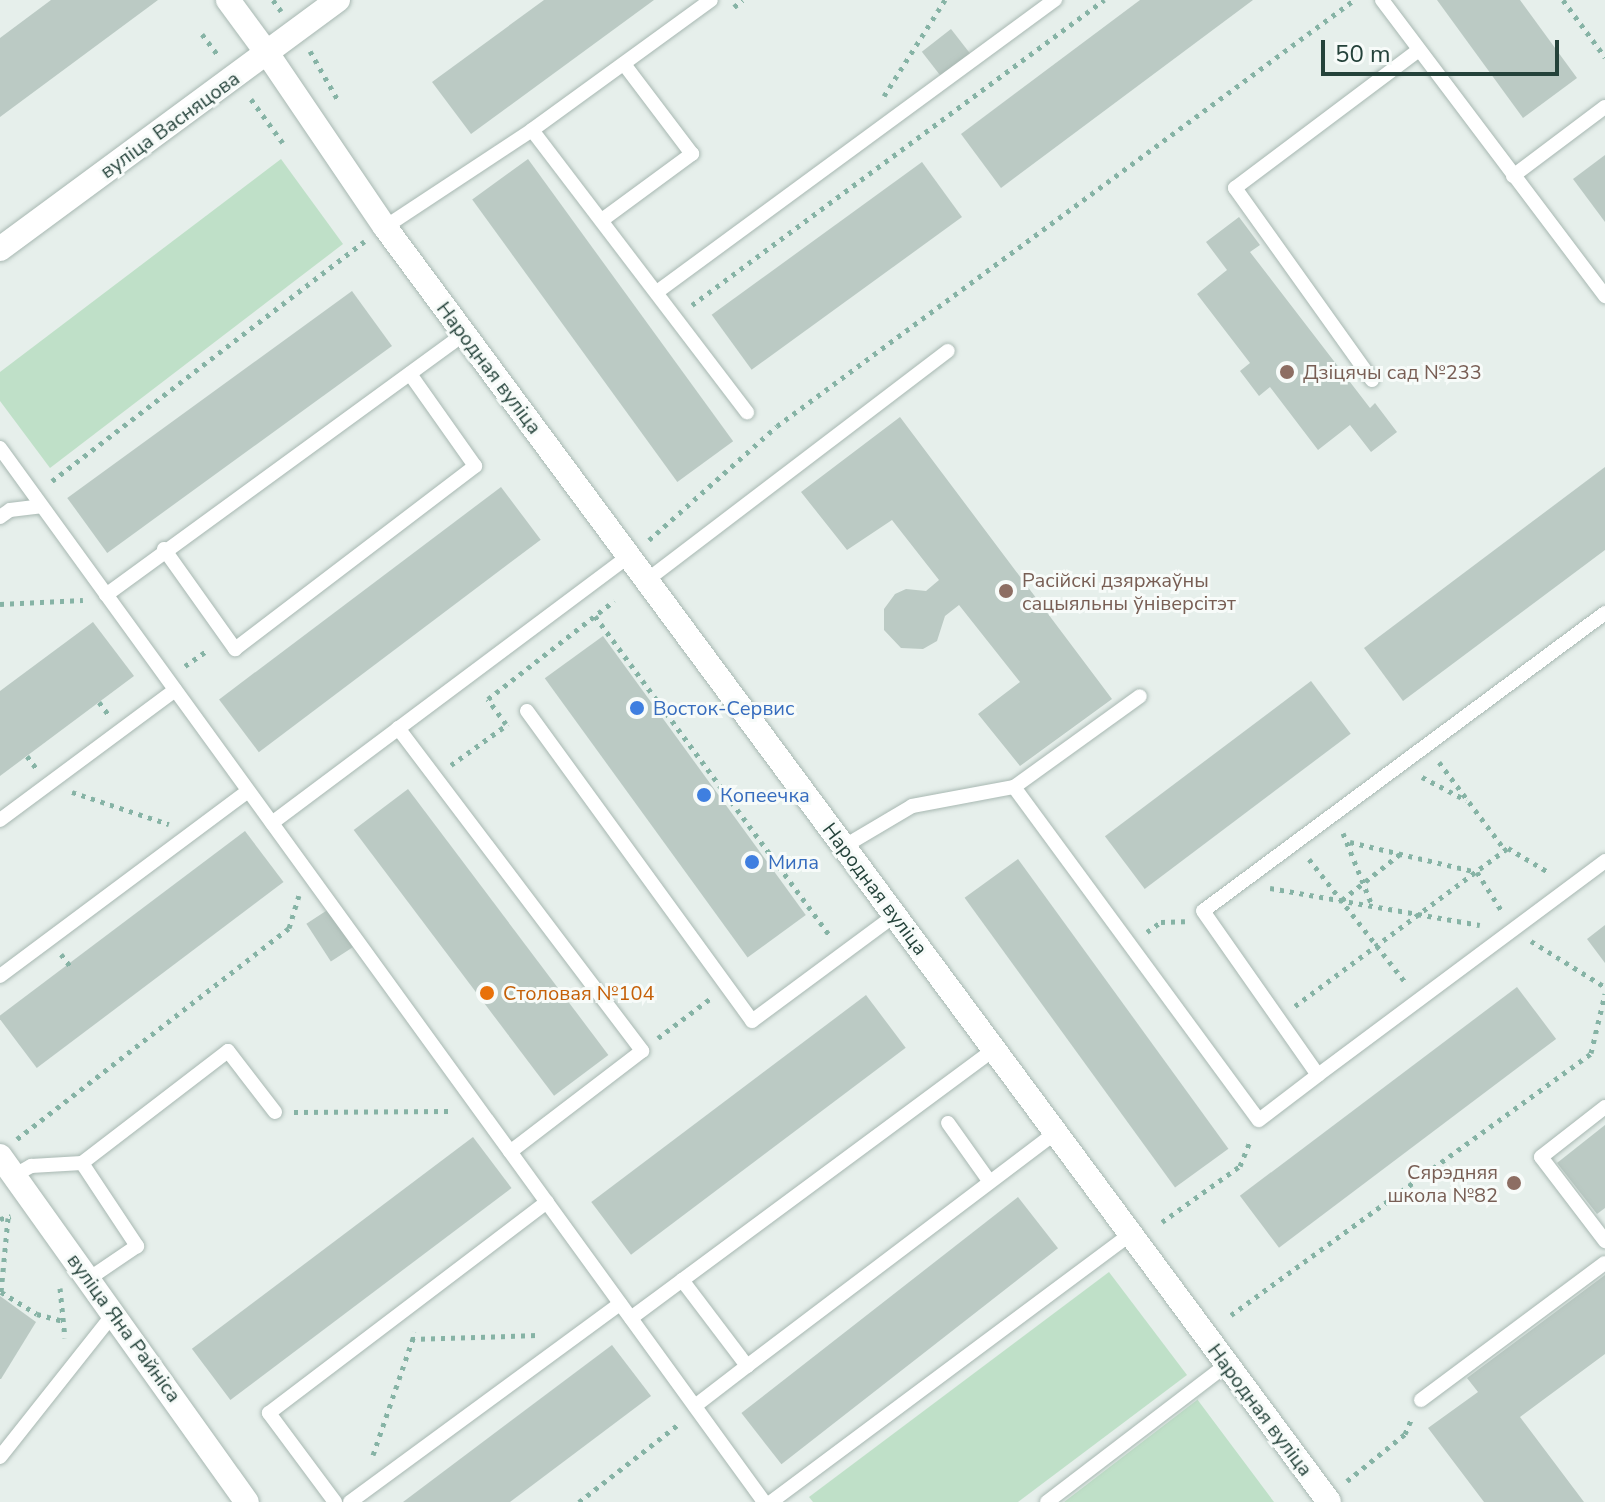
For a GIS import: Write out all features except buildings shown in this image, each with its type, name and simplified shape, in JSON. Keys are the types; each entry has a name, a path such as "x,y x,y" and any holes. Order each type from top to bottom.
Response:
{"street":[{"name":"Народная вуліца","path":"228,0 385,227 1329,1502"},
{"name":"вуліца Васняцова","path":"0,249 338,0"},
{"name":"вуліца Яна Райніса","path":"7,1159 247,1502"}],"lane":[{"path":"385,227 532,130 711,0"},
{"path":"657,292 1055,0"},
{"path":"1382,0 1605,296"},
{"path":"1372,380 1235,188 1419,50"},
{"path":"602,220 692,154 624,64"},
{"path":"1513,176 1605,107"},
{"path":"532,130 747,412"},
{"path":"106,595 164,549 464,334"},
{"path":"647,580 948,351"},
{"path":"164,549 235,649 475,466 410,374"},
{"path":"0,448 764,1502"},
{"path":"0,517 38,500"},
{"path":"272,823 629,556"},
{"path":"1318,1075 1203,911 1605,613"},
{"path":"0,820 175,690"},
{"path":"843,847 912,806 1014,787 1140,696"},
{"path":"527,711 752,1021 895,915"},
{"path":"398,728 642,1051 510,1152"},
{"path":"1014,787 1259,1120 1605,861"},
{"path":"0,976 248,791"},
{"path":"631,1318 994,1049"},
{"path":"7,1159 31,1166 82,1163 228,1051 275,1112"},
{"path":"1605,1107 1541,1157 1605,1241"},
{"path":"948,1123 990,1182"},
{"path":"695,1406 1055,1133"},
{"path":"82,1163 137,1246 90,1278"},
{"path":"335,1502 269,1413 547,1202"},
{"path":"771,1502 1130,1234"},
{"path":"1421,1400 1605,1263"},
{"path":"682,1280 747,1366"},
{"path":"355,1498 620,1304"},
{"path":"0,1457 115,1312"},
{"path":"1047,1502 1226,1365"}],"path":[{"path":"881,100 945,0"},
{"path":"685,310 1104,0"},
{"path":"629,556 777,426 1354,0"},
{"path":"1563,0 1605,57"},
{"path":"38,500 385,227"},
{"path":"0,604 67,603 106,595"},
{"path":"506,725 488,699 614,601"},
{"path":"595,616 842,952"},
{"path":"451,766 527,711"},
{"path":"1426,746 1505,851 1572,887"},
{"path":"1400,765 1469,802"},
{"path":"47,784 193,832"},
{"path":"1331,817 1350,842 1372,906"},
{"path":"1297,842 1420,1000"},
{"path":"1350,842 1477,872 1514,931"},
{"path":"1279,1019 1375,943 1421,915 1505,851"},
{"path":"1341,900 1400,853"},
{"path":"7,1159 289,928 306,870"},
{"path":"1265,887 1514,931 1605,987"},
{"path":"1161,922 1210,921"},
{"path":"642,1051 726,987"},
{"path":"1231,1315 1591,1053 1605,994"},
{"path":"275,1112 481,1111"},
{"path":"1162,1222 1240,1166 1259,1120"},
{"path":"0,1207 18,1228"},
{"path":"8,1218 0,1292 37,1314 64,1321"},
{"path":"59,1281 65,1342"},
{"path":"355,1498 432,1291"},
{"path":"370,1337 412,1339 578,1334"},
{"path":"579,1502 681,1423 695,1406"},
{"path":"1350,1476 1405,1434"}],"green space":[{"path":"281,159 343,244 50,468 0,401 0,372"},
{"path":"1109,1272 1187,1375 1018,1502 813,1502 809,1497"},
{"path":"1197,1400 1274,1502 1064,1502"}],"place":[{"name":"Дзіцячы сад №233","path":"1287,372"},
{"name":"Расійскі дзяржаўны сацыяльны ўніверсітэт","path":"1006,591"},
{"name":"Восток-Сервис","path":"637,708"},
{"name":"Копеечка","path":"704,795"},
{"name":"Мила","path":"752,862"},
{"name":"Столовая №104","path":"487,993"},
{"name":"Сярэдняя школа №82","path":"1514,1183"}]}
